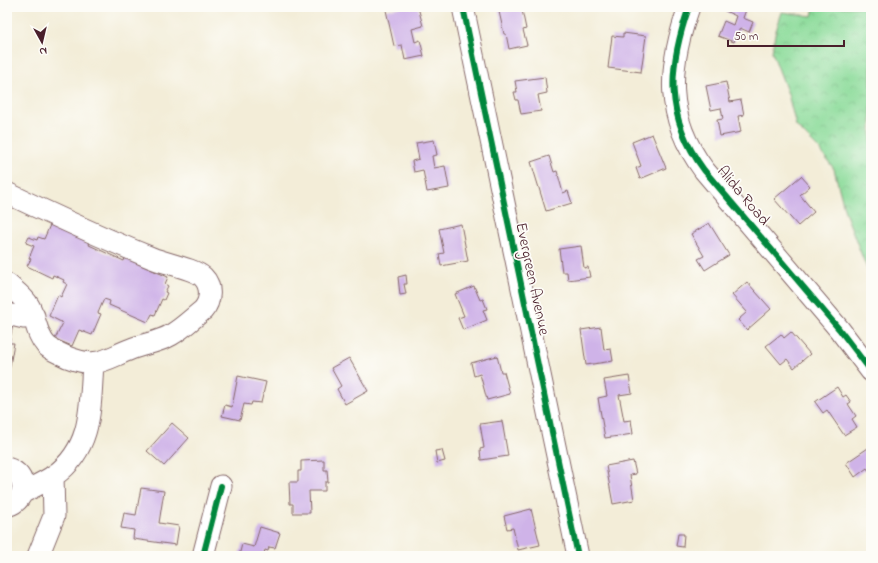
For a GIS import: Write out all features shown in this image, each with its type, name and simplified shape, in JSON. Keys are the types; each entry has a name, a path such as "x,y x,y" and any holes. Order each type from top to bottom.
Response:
{"street":[{"name":"Evergreen Avenue","path":"462,7 578,556"},
{"name":"Alida Road","path":"689,7 677,51 673,81 675,106 681,129 688,146 704,170 839,329 871,371"},
{"path":"7,193 152,258 196,272 207,282 210,295 206,306 178,330 163,339 132,349 106,361 93,363 81,362 50,348 42,339 30,306 7,284"},
{"path":"7,314 24,318 34,316"},
{"path":"11,503 53,476 72,459 84,437 90,414 93,363"},
{"path":"7,468 18,473 22,479 23,486 11,503"},
{"path":"38,556 54,516 53,476"},
{"path":"203,556 221,486"}],"green space":[{"path":"814,7 871,7 871,279 845,212 834,169 820,150 796,126 788,94 772,52 775,34 782,12 812,16"}],"building":[{"path":"401,7 418,7 423,26 412,29 415,42 420,40 424,56 405,60 402,45 394,46 386,10"},
{"path":"498,7 518,7 519,11 522,10 526,29 523,30 527,45 509,49"},
{"path":"724,7 747,7 743,18 753,22 749,32 740,28 734,42 718,36 724,21 733,25 736,16 723,10"},
{"path":"623,33 646,36 641,72 608,68 612,36 623,37"},
{"path":"545,77 547,93 538,95 541,111 521,114 518,100 516,100 514,92 517,92 515,81"},
{"path":"726,82 730,102 741,100 744,115 738,116 741,132 720,136 717,120 723,119 721,108 711,110 706,86"},
{"path":"652,134 666,168 640,179 636,168 641,166 632,142"},
{"path":"434,140 437,155 432,156 434,168 445,166 449,188 427,192 423,170 414,172 412,161 419,159 416,143"},
{"path":"549,156 554,172 557,171 563,193 568,191 572,203 546,211 531,162"},
{"path":"801,176 810,186 800,195 814,212 798,226 774,199"},
{"path":"709,223 729,255 705,270 698,259 704,256 691,234"},
{"path":"461,224 468,261 441,266 439,254 444,253 439,229"},
{"path":"50,225 90,243 89,245 124,261 125,258 168,277 165,284 168,286 165,292 167,293 164,300 162,299 155,315 152,314 148,322 109,305 110,301 104,299 98,313 101,314 92,335 79,330 72,346 55,339 63,323 49,316 58,295 61,297 67,284 63,282 64,280 53,275 52,278 27,266 31,259 29,258 34,246 26,243 29,237 37,240 38,237 44,239"},
{"path":"581,246 584,268 588,267 590,277 568,280 567,272 562,272 559,249"},
{"path":"406,275 407,284 404,284 406,294 400,295 398,277"},
{"path":"747,282 771,309 747,330 738,320 747,312 732,295"},
{"path":"474,286 480,300 483,299 487,309 483,310 487,320 463,330 458,318 464,316 455,294"},
{"path":"7,324 13,325 9,343 14,343 8,377"},
{"path":"601,327 604,350 611,349 613,361 586,365 581,330"},
{"path":"791,332 810,354 794,368 787,359 781,364 766,346 781,334 784,338"},
{"path":"497,356 501,372 504,372 510,394 487,400 480,374 474,376 471,363"},
{"path":"349,358 368,391 345,404 337,389 341,386 331,368"},
{"path":"238,376 266,382 261,403 252,402 251,405 244,404 240,420 222,416 225,405 232,407"},
{"path":"629,376 632,393 619,395 624,421 631,420 633,434 605,438 598,398 607,396 604,380"},
{"path":"837,387 843,397 846,395 851,402 848,404 856,416 852,419 857,427 844,435 827,410 823,413 815,402"},
{"path":"502,421 508,456 481,460 480,449 484,448 480,424"},
{"path":"172,423 189,438 164,466 147,451"},
{"path":"871,446 871,474 867,468 855,477 846,463"},
{"path":"442,450 445,461 437,463 435,451"},
{"path":"324,460 324,470 327,470 328,482 325,482 325,491 309,491 310,513 293,513 293,504 290,504 289,482 298,482 298,471 301,471 301,461"},
{"path":"633,461 636,474 630,475 634,500 613,504 606,466"},
{"path":"141,488 164,491 159,523 179,526 176,545 133,539 134,530 121,528 124,513 136,515"},
{"path":"531,509 540,545 518,550 513,528 507,529 504,516"},
{"path":"260,527 280,533 275,548 269,547 268,551 265,550 263,556 239,556 242,544 254,547"},
{"path":"678,534 684,534 683,547 676,546"}],"cycle path":[{"path":"463,7 578,556"},
{"path":"689,7 677,50 674,71 674,91 676,111 682,130 691,150 704,170 839,329 871,371"},
{"path":"203,556 221,486"}]}
